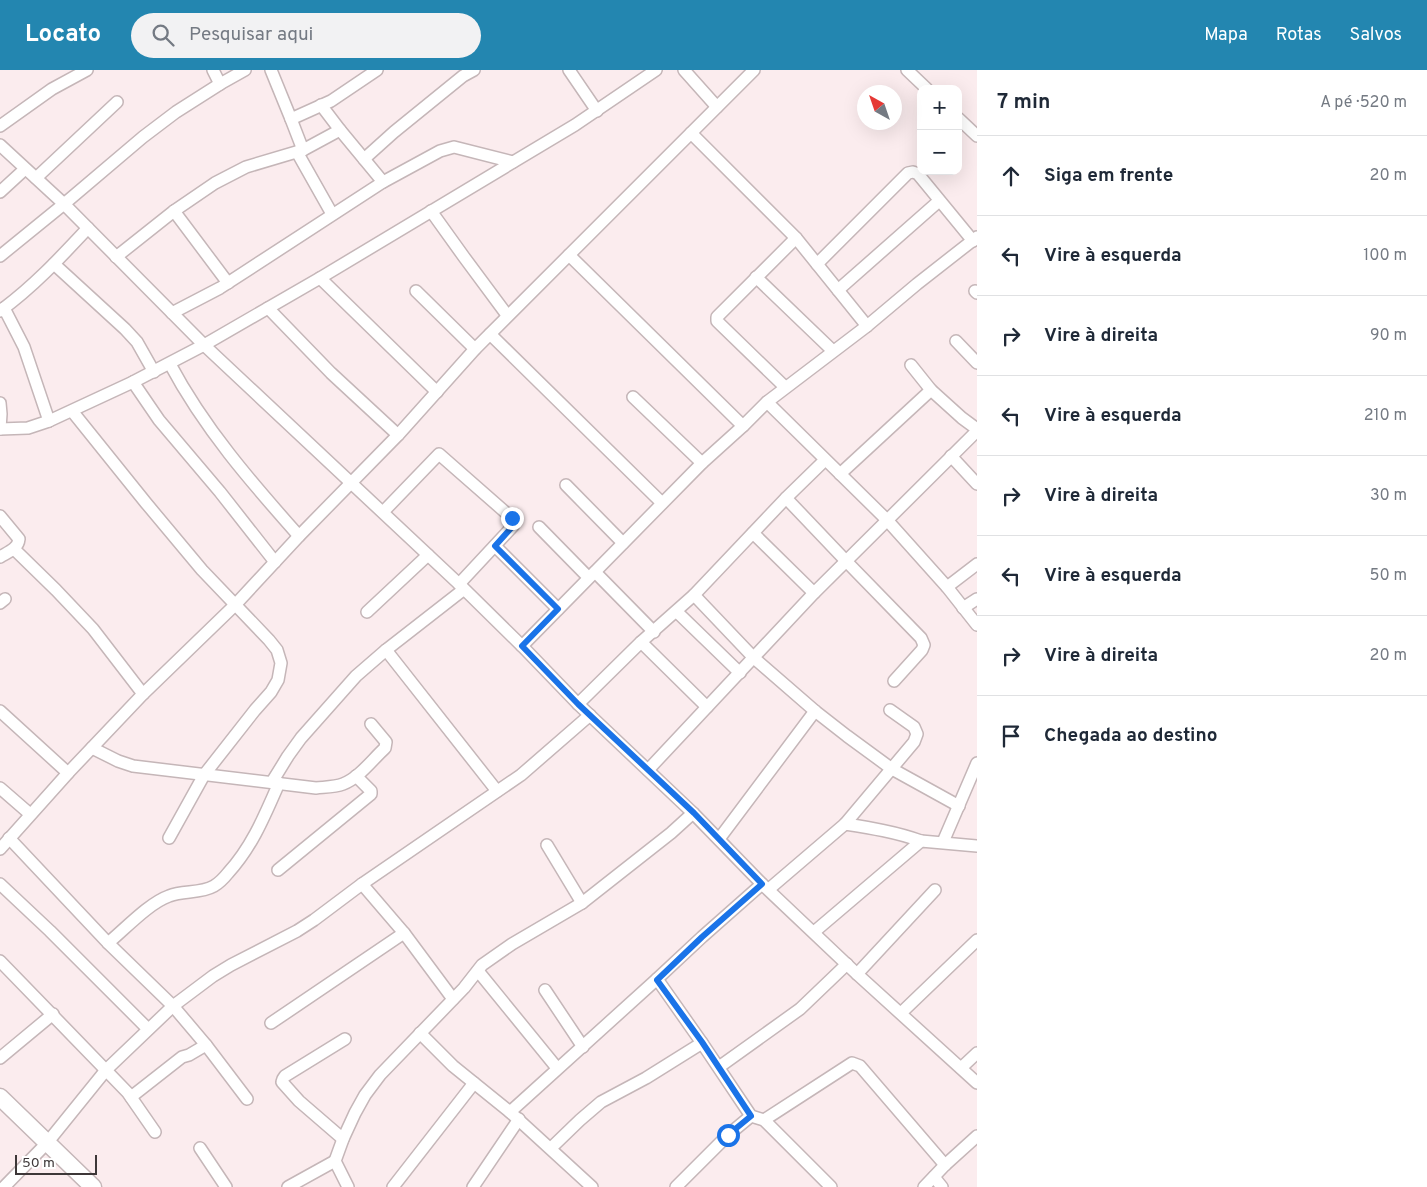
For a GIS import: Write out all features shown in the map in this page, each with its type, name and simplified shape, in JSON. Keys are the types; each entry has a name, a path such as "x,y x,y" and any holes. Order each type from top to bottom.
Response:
{"street":[{"path":"0,126 52,89 87,70"},
{"path":"213,70 220,84"},
{"path":"0,256 143,137 176,112 246,70"},
{"path":"271,70 291,118 300,151 332,214"},
{"path":"291,118 331,101 378,70"},
{"path":"364,158 461,73 474,70"},
{"path":"569,70 598,111"},
{"path":"0,403 0,429 28,428 72,411 170,364 320,278 598,111 656,70"},
{"path":"684,70 717,107"},
{"path":"0,848 143,694 235,605 299,536 352,484 475,349 754,70"},
{"path":"908,70 923,85"},
{"path":"36,178 117,102"},
{"path":"322,105 383,182"},
{"path":"962,122 977,136"},
{"path":"116,256 174,211 215,183 246,167 300,151 340,130"},
{"path":"691,133 796,238 867,326"},
{"path":"0,146 64,204 204,345 428,555 522,646 578,704 694,813 857,974 977,1083"},
{"path":"172,313 228,283 383,182 440,151 454,147 512,162"},
{"path":"0,192 25,169"},
{"path":"522,646 702,463 767,402 867,326 975,239 939,201 918,174 913,172 908,173 817,264"},
{"path":"838,290 939,201"},
{"path":"431,210 508,316"},
{"path":"174,211 228,283"},
{"path":"49,421 24,347 13,324 2,309 21,295 54,264 88,228"},
{"path":"785,388 717,321 717,317 796,238"},
{"path":"569,255 743,426"},
{"path":"54,264 125,329 137,342 154,372"},
{"path":"756,277 833,351"},
{"path":"320,278 437,392"},
{"path":"416,291 475,349"},
{"path":"268,308 331,373 398,435"},
{"path":"490,334 662,503"},
{"path":"956,341 977,362"},
{"path":"170,364 184,390 233,460 299,536"},
{"path":"648,770 814,593 977,430 931,390 911,365"},
{"path":"133,382 159,420 220,492 275,562"},
{"path":"840,474 931,390"},
{"path":"633,398 702,463"},
{"path":"767,402 888,520 947,587 977,625"},
{"path":"72,411 202,570 277,650 281,663 278,680 271,692 204,775 168,838"},
{"path":"108,943 157,902 170,895 199,891 214,886 223,879 248,849 288,756 301,738 356,676 461,587 513,526 514,522 512,518 441,454 438,454 383,512"},
{"path":"951,456 977,484"},
{"path":"578,704 641,642 677,612 825,460"},
{"path":"566,485 623,543"},
{"path":"786,498 921,638 924,645 922,650 894,681"},
{"path":"0,516 19,539 19,544 14,549 0,557"},
{"path":"540,527 654,632"},
{"path":"753,533 814,593"},
{"path":"495,546 558,609"},
{"path":"14,549 88,623 143,694"},
{"path":"366,612 428,555"},
{"path":"947,587 977,564"},
{"path":"694,595 754,658 815,711 869,754 959,806"},
{"path":"963,608 977,599"},
{"path":"677,612 740,673"},
{"path":"641,642 707,707"},
{"path":"386,650 497,791"},
{"path":"473,1187 515,1115 557,1068 583,1047 702,937 845,824 914,742 917,734 914,727 890,710"},
{"path":"0,711 68,773"},
{"path":"719,839 815,711"},
{"path":"4,1187 47,1143 106,1070 173,1006 231,965 298,931 362,884 521,775 590,715"},
{"path":"92,748 133,766 316,788 330,787 344,784 356,776 385,748 386,742 371,724"},
{"path":"943,842 977,763"},
{"path":"278,870 371,794 371,791 356,776"},
{"path":"0,788 30,814"},
{"path":"288,1187 335,1161 342,1139 355,1114 380,1075 464,988 486,961 582,903 694,813"},
{"path":"845,824 898,833 920,841 977,846"},
{"path":"9,838 108,943 173,1006 206,1045 247,1099"},
{"path":"814,932 920,841"},
{"path":"547,845 582,903"},
{"path":"0,884 148,1029"},
{"path":"362,884 404,933 453,999"},
{"path":"857,974 935,890"},
{"path":"271,1023 404,933"},
{"path":"901,1013 977,940"},
{"path":"0,961 131,1097 155,1132"},
{"path":"719,1068 800,1008 847,964"},
{"path":"478,970 557,1068"},
{"path":"657,980 702,1042 751,1116 764,1120 829,1186"},
{"path":"545,990 583,1047"},
{"path":"0,1058 52,1014"},
{"path":"420,1033 445,1059 515,1115 592,1187"},
{"path":"342,1139 299,1101 282,1082 285,1076 345,1039"},
{"path":"551,1148 601,1102 646,1078 702,1042"},
{"path":"131,1097 182,1057 206,1045"},
{"path":"961,1068 977,1053"},
{"path":"764,1120 852,1062 860,1066 945,1164"},
{"path":"393,1187 474,1083"},
{"path":"0,1097 93,1187"},
{"path":"676,1187 728,1135 751,1116"},
{"path":"924,1187 945,1164 977,1136"},
{"path":"200,1148 226,1187"},
{"path":"335,1161 348,1187"},
{"path":"934,1178 942,1187"}],"route":[{"path":"512,518 513,526 495,546 558,609 522,646 578,704 694,813 762,884 657,980 702,1042 751,1116 728,1135"}]}
